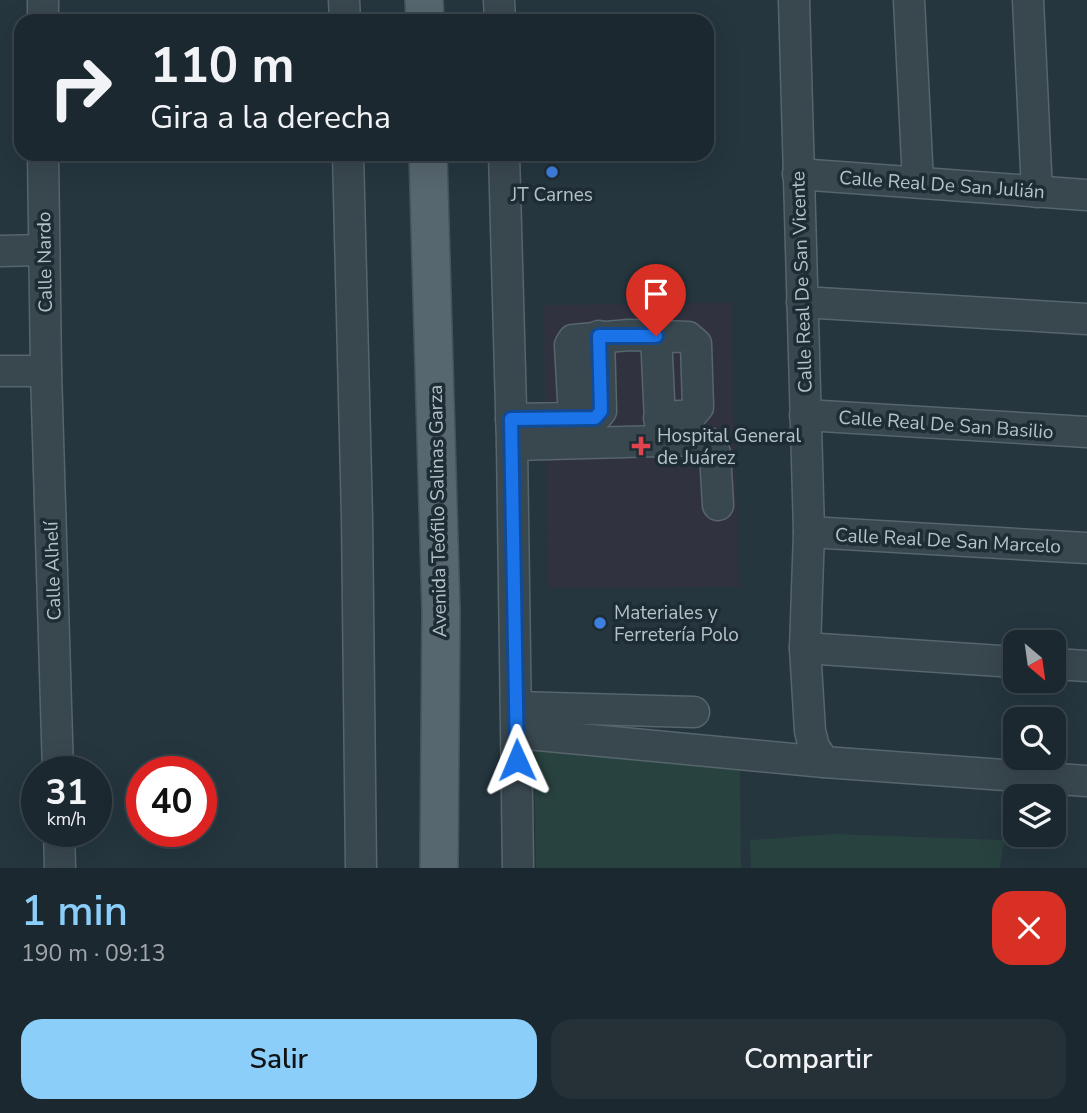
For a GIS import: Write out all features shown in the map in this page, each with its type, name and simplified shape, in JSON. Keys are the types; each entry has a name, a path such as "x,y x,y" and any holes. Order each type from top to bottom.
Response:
{"main road":[{"name":"Avenida Teófilo Salinas Garza","path":"428,161 440,612 439,868"}],"street":[{"name":"Calle Real De San Vicente","path":"794,0 809,532 805,648 810,731 814,747 824,762"},
{"path":"909,0 918,182"},
{"path":"1028,0 1037,192"},
{"name":"Calle Nardo","path":"44,161 46,371"},
{"path":"348,161 357,518 361,868"},
{"path":"504,161 518,868"},
{"name":"Calle Real De San Julián","path":"798,174 1087,195"},
{"path":"0,251 44,250"},
{"path":"802,302 1087,319"},
{"path":"511,432 575,418 570,345 573,340 599,336 688,337 696,344 698,407 691,415 660,430"},
{"path":"656,336 660,430"},
{"path":"0,372 46,371"},
{"name":"Calle Alhelí","path":"46,371 58,756"},
{"name":"Calle Real De San Basilio","path":"805,415 1087,432"},
{"path":"511,432 660,430 709,443 715,453 718,505"},
{"name":"Calle Real De San Marcelo","path":"809,532 1087,548"},
{"path":"805,648 1003,661"},
{"path":"1066,665 1087,666"},
{"path":"516,720 694,712"},
{"path":"516,720 824,762 1087,781"},
{"path":"60,847 61,868"}],"shaded area":[{"name":"Hospital General de Juárez","path":"731,303 739,587 548,588 544,305"}],"green space":[{"path":"534,746 740,766 741,868 536,868"},
{"path":"833,834 1003,840 1003,847 1000,868 751,868 750,840"}],"place":[{"name":"JT Carnes","path":"552,172"},
{"name":"Hospital General de Juárez","path":"641,446"},
{"name":"Materiales y Ferretería Polo","path":"600,623"}],"route":[{"path":"517,760 511,419 595,418 601,411 599,336 656,336"}]}
